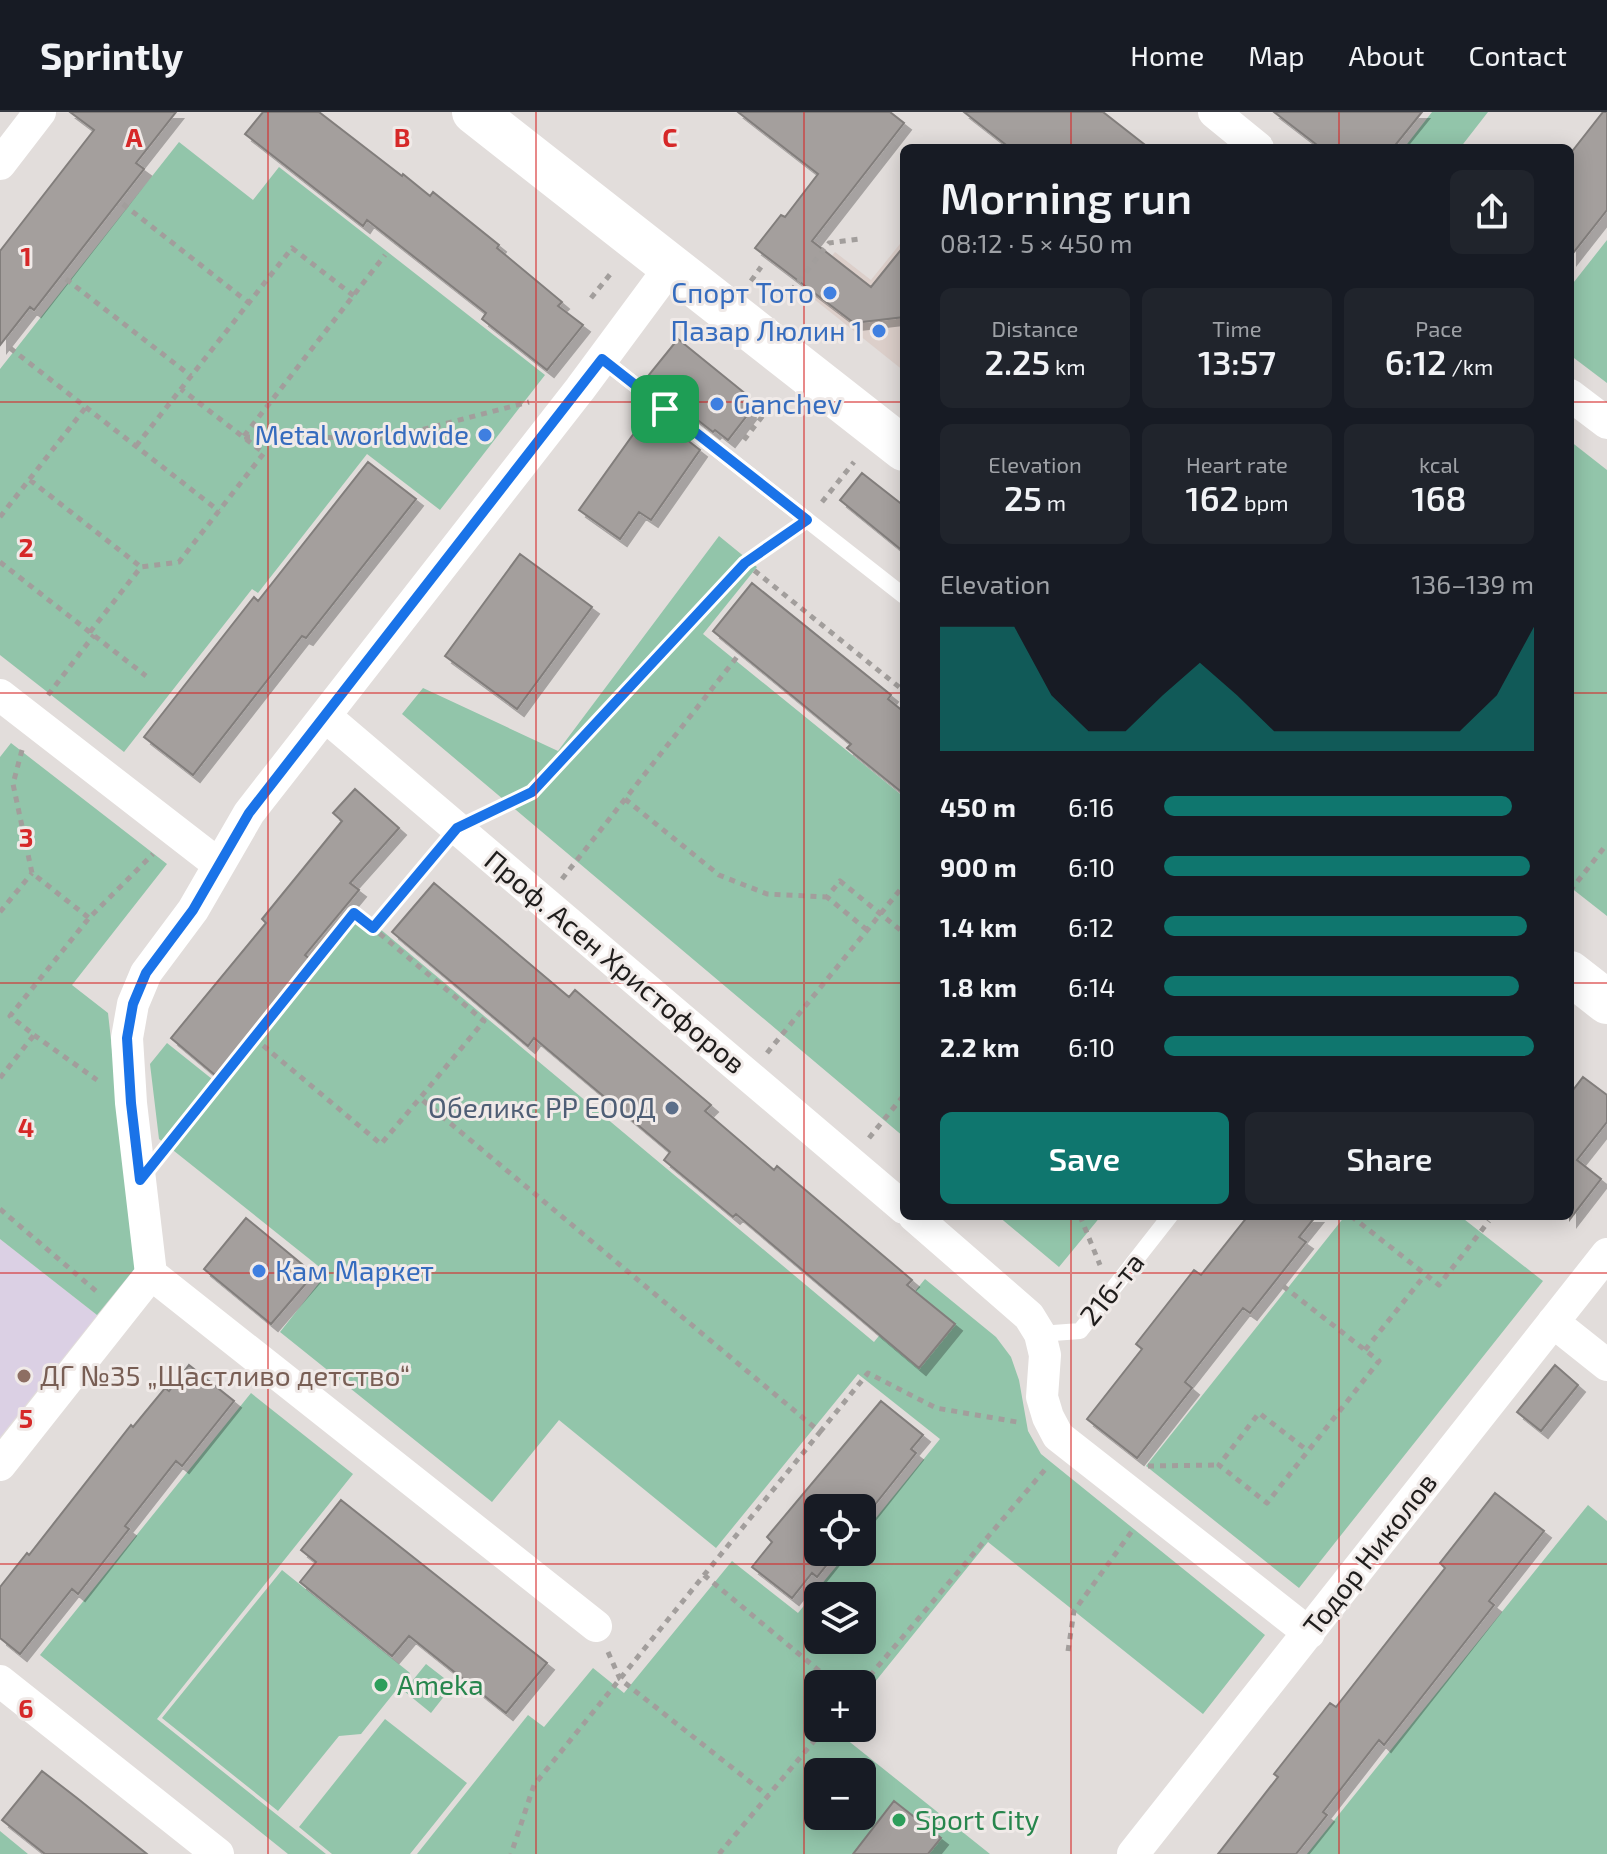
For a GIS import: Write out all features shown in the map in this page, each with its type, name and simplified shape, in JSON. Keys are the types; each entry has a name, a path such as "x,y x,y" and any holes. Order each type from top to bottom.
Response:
{"street":[{"path":"0,164 40,112"},
{"path":"474,112 900,446"},
{"path":"1224,115 1254,144"},
{"path":"0,1465 151,1274 131,1103 127,1038 133,1004 146,973 193,910 249,813 580,389 671,266"},
{"path":"1574,398 1607,423"},
{"path":"0,695 218,864"},
{"name":"Проф. Асен Христофоров","path":"325,716 900,1205"},
{"path":"1574,976 1607,1002"},
{"path":"919,1220 1029,1316 1040,1334 1045,1355 1042,1397 1058,1436 1309,1633"},
{"name":"Тодор Николов","path":"1133,1854 1607,1254"},
{"path":"151,1274 596,1626"},
{"path":"1553,1322 1607,1365"},
{"path":"0,1681 218,1854"}],"lane":[{"path":"602,359 900,593"},
{"name":"216-та","path":"1040,1334 1080,1331 1167,1220"}],"path":[{"path":"123,204 249,303"},
{"path":"791,291 829,243 859,239"},
{"path":"136,446 292,248 354,296"},
{"path":"243,437 385,255"},
{"path":"751,281 761,267"},
{"path":"591,298 612,272"},
{"path":"66,279 191,376"},
{"path":"10,348 219,511"},
{"path":"30,480 141,567 179,562 264,453 181,389"},
{"path":"243,437 390,438 580,389"},
{"path":"729,458 775,400"},
{"path":"0,517 86,407"},
{"path":"373,928 457,828 532,792 745,563 807,520 854,462"},
{"path":"0,562 146,676"},
{"path":"745,563 900,688"},
{"path":"89,918 32,873 13,784 29,718 141,567"},
{"path":"544,902 737,657"},
{"path":"625,799 719,875 767,894 827,897 867,930"},
{"path":"131,1103 10,1016 89,918 176,831"},
{"path":"1574,886 1607,844"},
{"path":"0,912 32,873"},
{"path":"827,897 840,881 900,930"},
{"path":"748,1075 900,890"},
{"path":"140,1180 354,913 484,1021 381,1144 254,1038"},
{"path":"0,1078 34,1035"},
{"path":"420,1098 820,1432"},
{"path":"850,1162 900,1100"},
{"path":"0,1209 122,1312"},
{"path":"1082,1220 1111,1292"},
{"path":"1356,1220 1439,1285 1489,1221"},
{"path":"1365,1350 1425,1275"},
{"path":"875,1670 1044,1469 1084,1458 1219,1465 1267,1503 1379,1361 1283,1286"},
{"path":"511,1854 534,1785 868,1373 936,1408 1012,1422 1048,1417"},
{"path":"1219,1465 1259,1413 1308,1451"},
{"path":"1068,1651 1074,1611 1149,1508"},
{"path":"704,1575 818,1670"},
{"path":"596,1626 620,1679 768,1796"},
{"path":"719,1854 813,1742"}],"shaded area":[{"name":"Пазар Люлин 1","path":"900,244 900,368 804,291 835,252 871,280"},
{"name":"ДГ №35 „Щастливо детство“","path":"0,1239 97,1315 0,1437"}],"green space":[{"path":"1432,112 1488,112 1463,144 1407,144"},
{"path":"179,142 253,200 279,167 545,375 440,510 367,454 258,593 252,589 124,752 0,655 0,369"},
{"path":"1607,240 1607,383 1574,358 1574,282"},
{"path":"1574,444 1607,470 1607,916 1574,890"},
{"path":"719,536 757,567 703,634 900,794 900,1134 402,714 423,688 558,751"},
{"path":"11,743 167,864 72,985 108,1013 136,1267 97,1315 0,1239 0,757"},
{"path":"361,913 874,1342 925,1279 996,1337 1011,1357 1019,1380 1028,1431 1041,1454 1265,1635 1203,1714 988,1542 876,1681 876,1670 804,1670 804,1742 850,1742 870,1758 804,1758 804,1830 876,1830 876,1763 990,1854 417,1854 528,1715 544,1727 593,1668 624,1693 732,1561 798,1613 804,1606 804,1654 876,1654 876,1582 823,1582 837,1566 876,1566 876,1518 940,1439 858,1374 716,1548 559,1420 492,1502 280,1332 327,1273 159,1139 150,1064 167,1043 222,1087"},
{"path":"1003,1220 1098,1220 1059,1267"},
{"path":"1342,1220 1465,1220 1543,1281 1299,1588 1146,1466"},
{"path":"251,1393 353,1474 157,1719 326,1854 288,1854 40,1655"},
{"path":"1588,1505 1607,1521 1607,1854 1307,1854"},
{"path":"282,1570 410,1673 361,1734 339,1736 278,1811 162,1718"},
{"path":"426,1664 453,1685 431,1713 404,1691"},
{"path":"385,1719 467,1783 410,1854 332,1854 299,1827"},
{"path":"0,1831 28,1854 0,1854"}],"building":[{"path":"70,112 176,112 136,163 144,169 34,310 30,307 0,345 0,251 94,130"},
{"path":"263,112 319,112 430,196 433,192 499,245 497,248 562,302 558,306 583,325 547,370 482,319 486,313 367,220 363,226 245,134"},
{"path":"738,112 890,112 904,123 812,241 871,287 900,251 900,317 854,323 755,248 781,215 785,217 818,174"},
{"path":"964,112 1103,112 1144,144 1005,144"},
{"path":"1274,112 1422,112 1396,144 1316,144"},
{"path":"1603,112 1607,112 1607,210 1574,252 1574,149"},
{"path":"678,339 747,395 749,413 728,440 663,393 665,390 648,376"},
{"path":"650,411 700,450 651,520 639,512 620,539 579,510"},
{"path":"368,462 416,499 306,638 302,636 193,775 144,737 254,597 258,601"},
{"path":"862,473 900,503 900,549 840,500"},
{"path":"520,554 592,607 517,709 445,656"},
{"path":"752,583 891,695 888,699 900,709 900,791 847,748 851,744 713,631"},
{"path":"355,789 399,828 350,883 359,890 305,955 311,960 215,1075 171,1038 266,923 262,919 342,821 333,813"},
{"path":"434,883 569,997 575,990 711,1105 705,1111 774,1170 777,1166 912,1280 907,1285 955,1324 919,1368 736,1214 733,1217 664,1160 670,1152 534,1038 528,1046 392,932"},
{"path":"1583,1077 1607,1095 1607,1122 1577,1160 1601,1179 1574,1214 1574,1089"},
{"path":"246,1218 314,1274 271,1324 204,1269"},
{"path":"1245,1220 1313,1220 1299,1237 1306,1242 1250,1313 1243,1308 1185,1382 1192,1388 1137,1458 1087,1419 1142,1349 1136,1344 1194,1270 1201,1275"},
{"path":"189,1365 234,1401 182,1466 176,1461 125,1526 129,1529 78,1594 72,1589 20,1654 0,1638 0,1587 27,1553 29,1555 131,1425 133,1427 165,1388 169,1391"},
{"path":"1555,1365 1578,1385 1541,1431 1517,1412"},
{"path":"881,1401 923,1435 911,1449 916,1453 876,1503 876,1494 804,1494 804,1566 826,1566 817,1577 812,1573 792,1598 752,1567 772,1542 767,1537"},
{"path":"1495,1493 1544,1531 1489,1601 1494,1605 1384,1745 1379,1740 1323,1812 1327,1815 1296,1854 1218,1854 1278,1777 1274,1774 1330,1703 1336,1707 1445,1568 1440,1563"},
{"path":"341,1500 547,1663 506,1713 409,1636 392,1656 300,1582 316,1562 301,1550"},
{"path":"42,1771 147,1854 45,1854 2,1820"},
{"name":"Sport City","path":"894,1801 941,1838 928,1854 853,1854 872,1830 876,1830 876,1824"}],"place":[{"name":"Спорт Тото","path":"830,293"},
{"name":"Пазар Люлин 1","path":"879,331"},
{"name":"Ganchev","path":"717,404"},
{"name":"Metal worldwide","path":"485,435"},
{"name":"Обеликс РР ЕООД","path":"672,1108"},
{"name":"Кам Маркет","path":"259,1271"},
{"name":"ДГ №35 „Щастливо детство“","path":"24,1376"},
{"name":"Ameka","path":"381,1685"},
{"name":"Sport City","path":"899,1820"}],"route":[{"path":"602,359 665,409 807,520 745,563 532,792 457,828 373,928 354,913 140,1180 127,1038 133,1004 146,973 193,910 249,813 602,359"}]}
